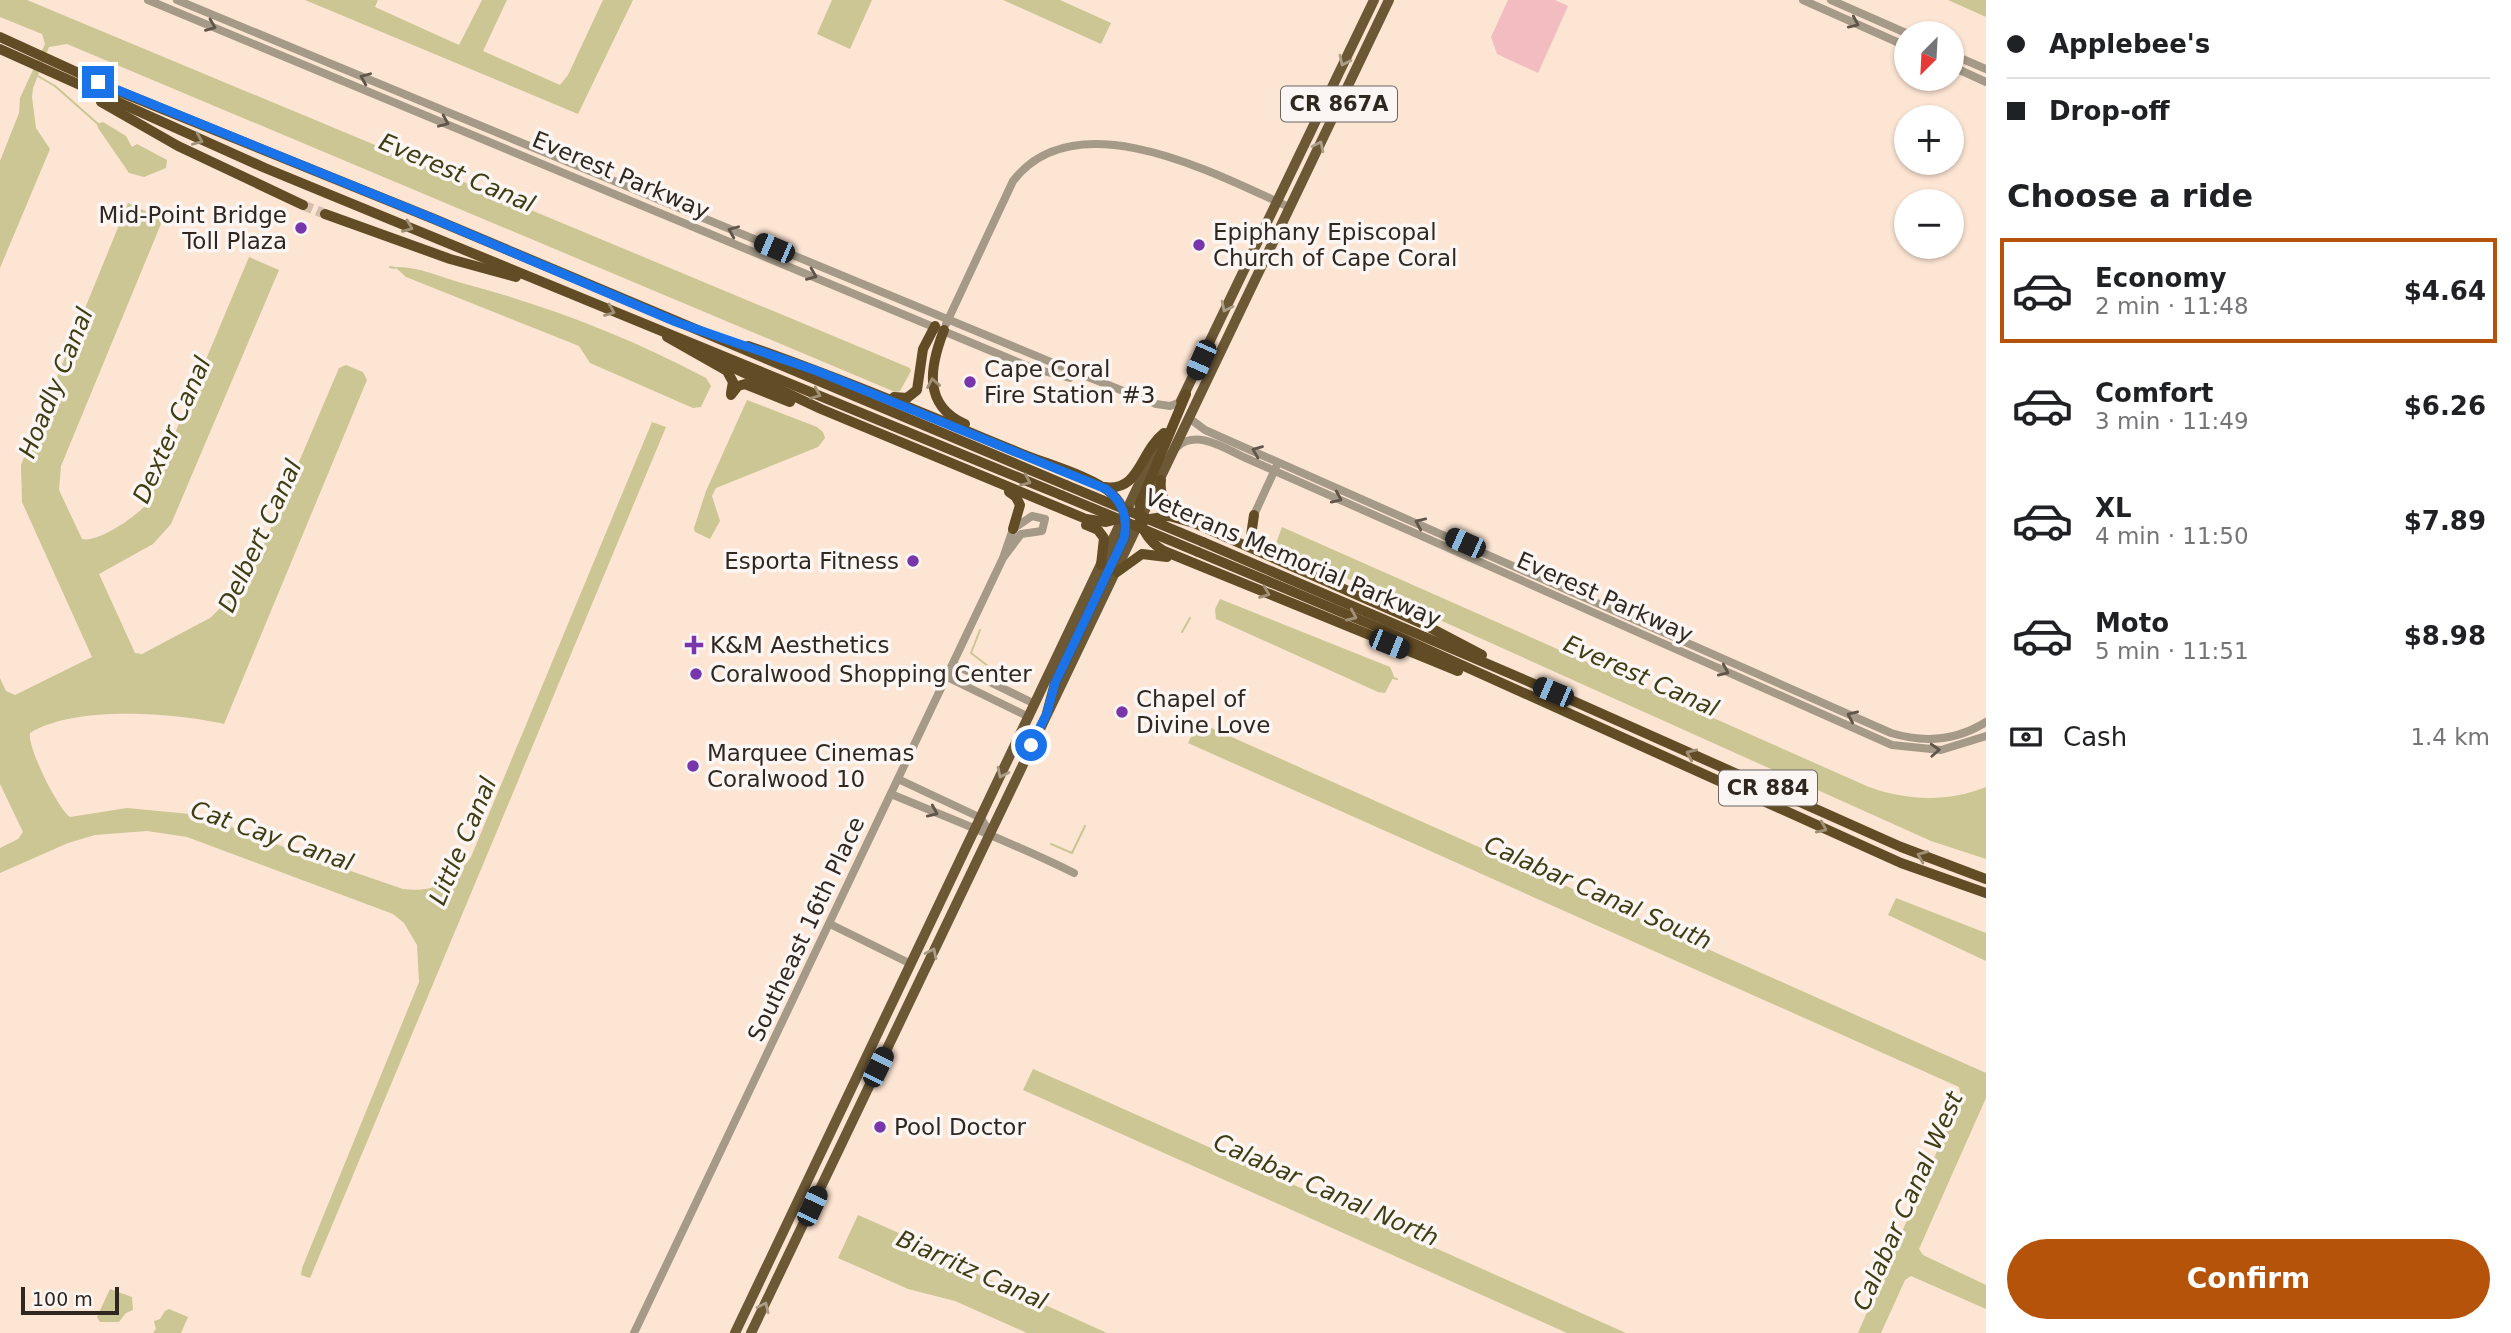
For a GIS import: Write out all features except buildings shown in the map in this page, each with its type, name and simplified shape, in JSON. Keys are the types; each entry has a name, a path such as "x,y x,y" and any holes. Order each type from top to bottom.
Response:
{"highway":[{"name":"Veterans Memorial Parkway","path":"0,37 32,58 208,144 582,299 1064,490"},
{"name":"Veterans Memorial Parkway","path":"0,49 32,58"},
{"name":"Veterans Memorial Parkway","path":"49,66 155,134 303,205"},
{"name":"Veterans Memorial Parkway","path":"49,66 676,322 1064,490 1553,692 1901,847 1986,878"},
{"name":"Veterans Memorial Parkway","path":"325,214 450,259 582,299"},
{"path":"639,322 727,371 733,382 731,395 738,386 745,384 838,422 895,440"},
{"path":"676,322 892,397 912,397 919,386 923,349 942,325"},
{"path":"942,325 930,377 935,396 943,408 960,422 1049,459 1065,472"},
{"path":"667,337 895,440 1098,522 1123,522 1169,516 1194,523"},
{"path":"841,380 1078,477 1115,497 1123,522 1121,544 1055,683 1047,713"},
{"path":"1183,398 1140,519 1147,536 1158,548 1580,720"},
{"path":"1099,486 1116,489 1129,483 1149,446 1164,433"},
{"path":"947,461 970,477 1016,497 1021,511 1013,530"},
{"path":"1059,508 1077,512 1087,504 1090,489 1078,477"},
{"path":"1161,480 1160,493 1169,507 1194,523 1423,624 1553,692"},
{"path":"1024,494 1041,506 1101,532 1105,546 1101,565"},
{"path":"1220,535 1242,532 1254,515"},
{"path":"1254,515 1252,539 1272,557"},
{"path":"1202,567 1175,551 1172,543 1178,531 1184,527 1207,529"},
{"name":"Veterans Memorial Parkway","path":"1201,547 1901,863 1986,893"},
{"path":"1117,572 1135,557 1147,553 1202,567"}],"main road":[{"name":"CR 867A","path":"735,1333 1164,433 1374,0"},
{"name":"CR 867A","path":"751,1333 1389,0"},
{"path":"894,1032 898,1010 912,981 911,964"},
{"path":"836,1155 834,1142 850,1104 854,1083"}],"street":[{"name":"Everest Parkway","path":"148,0 769,258 942,325"},
{"name":"Everest Parkway","path":"177,0 774,248 1032,368 1070,378 1076,371 1156,404 1173,406 1183,398"},
{"path":"1803,0 1894,41"},
{"path":"1831,0 1894,28"},
{"path":"1964,60 1986,69"},
{"path":"1964,72 1986,82"},
{"path":"421,112 425,103"},
{"path":"942,325 1013,181 1036,158 1059,147 1091,145 1160,153 1289,207"},
{"path":"615,193 619,183"},
{"path":"678,219 682,210"},
{"path":"769,258 774,248"},
{"name":"Everest Parkway","path":"1189,418 1205,430 1279,460 1891,733 1920,739 1940,739 1964,733 1986,722"},
{"name":"Everest Parkway","path":"1176,449 1188,440 1200,439 1275,470 1892,745 1941,750 1986,736"},
{"path":"1254,515 1279,460"},
{"name":"Southeast 16th Place","path":"634,1333 1003,558 1018,537 1025,533 1039,533 1046,522 1039,515 1032,516 1013,530"},
{"path":"1003,558 1013,530"},
{"path":"1485,564 1490,554"},
{"path":"953,664 1035,704"},
{"path":"947,677 1029,717"},
{"path":"898,779 981,818 990,833"},
{"path":"891,794 975,830 990,833 1074,873"},
{"path":"830,924 911,964"}],"shaded area":[{"path":"1508,0 1555,0 1568,6 1538,73 1497,54 1491,37"}],"water":[{"path":"0,0 27,0 910,368 911,371 900,391 895,392 67,44 49,47 33,88 36,128 50,149 0,268 0,161 19,113 20,98 45,44 42,34 0,17"},
{"path":"305,0 378,0 375,7 459,45 482,0 507,0 483,51 560,85 568,75 603,0 633,0 578,114"},
{"path":"832,0 872,0 850,49 817,34"},
{"path":"1003,0 1060,0 1111,23 1101,44"},
{"path":"1948,0 1986,0 1986,17"},
{"path":"103,122 126,136 132,147 137,144 167,160 166,168 144,177 129,173 98,128 97,124"},
{"name":"Hoadly Canal","path":"128,203 163,219 61,466 59,490 82,539 105,534 144,507 249,257 279,270 171,524 153,544 99,574 135,653 142,654 210,618 239,590 252,572 339,368 346,365 363,372 367,380 224,724 152,715 98,715 49,724 30,733 33,751 44,777 70,817 127,808 190,814 214,820 310,857 323,857 339,867 403,889 424,889 450,879 471,857 652,422 666,427 310,1278 301,1275 302,1268 419,982 417,945 404,923 393,914 187,837 147,831 95,835 68,843 0,873 0,848 18,839 23,832 0,784 0,678 6,691 15,695 92,657 22,502 21,465"},
{"path":"395,267 429,272 587,323 706,378 711,386 701,407 693,408 590,363 579,346 406,277"},
{"path":"747,400 817,427 825,438 818,447 716,488 712,496 720,521 710,539 695,532 694,528 706,491"},
{"path":"1282,527 1869,787 1898,795 1928,798 1957,795 1986,787 1986,859 1931,841 1275,546"},
{"path":"1220,599 1390,667 1394,676 1385,693 1378,692 1216,619 1215,609"},
{"path":"1198,722 1986,1073 1986,1098 1919,1249 1923,1255 1986,1285 1986,1309 1911,1276 1905,1280 1881,1333 1858,1333 1961,1096 1959,1087 1188,743"},
{"path":"1896,898 1986,933 1986,961 1888,915"},
{"path":"1033,1069 1626,1333 1567,1333 1023,1090"},
{"path":"858,1215 924,1244 942,1258 1107,1333 1027,1333 955,1301 908,1289 838,1258"},
{"path":"110,1289 132,1297 133,1310 126,1313 119,1322 100,1322 97,1317"},
{"path":"169,1309 188,1317 181,1333 153,1333 156,1329 154,1321 160,1319"}],"waterway":[{"path":"36,75 55,86 98,124"},
{"path":"390,267 395,268"},
{"path":"1182,632 1190,618"},
{"path":"980,630 971,653 988,666"},
{"path":"1393,678 1397,679"},
{"path":"1051,844 1072,853 1085,826"}],"tunnel":[{"path":"303,205 325,214"}],"place":[{"name":"Mid-Point Bridge Toll Plaza","path":"301,228"},
{"name":"Epiphany Episcopal Church of Cape Coral","path":"1199,245"},
{"name":"Cape Coral Fire Station #3","path":"970,382"},
{"name":"Esporta Fitness","path":"913,561"},
{"name":"K&M Aesthetics","path":"694,645"},
{"name":"Coralwood Shopping Center","path":"696,674"},
{"name":"Chapel of Divine Love","path":"1122,712"},
{"name":"Marquee Cinemas Coralwood 10","path":"693,766"},
{"name":"Pool Doctor","path":"880,1127"}],"route":[{"path":"98,82 321,172 676,322 817,371 1106,489 1115,497 1126,517 1124,538 1055,683 1047,713 1031,745"}],"water label":[{"name":"Everest Canal","path":"457,173"},
{"name":"Dexter Canal","path":"172,430"},
{"name":"Delbert Canal","path":"260,536"},
{"name":"Everest Canal","path":"1641,676"},
{"name":"Cat Cay Canal","path":"272,836"},
{"name":"Little Canal","path":"463,841"},
{"name":"Calabar Canal South","path":"1598,893"},
{"name":"Calabar Canal North","path":"1326,1190"},
{"name":"Calabar Canal West","path":"1908,1201"},
{"name":"Biarritz Canal","path":"972,1270"}]}
